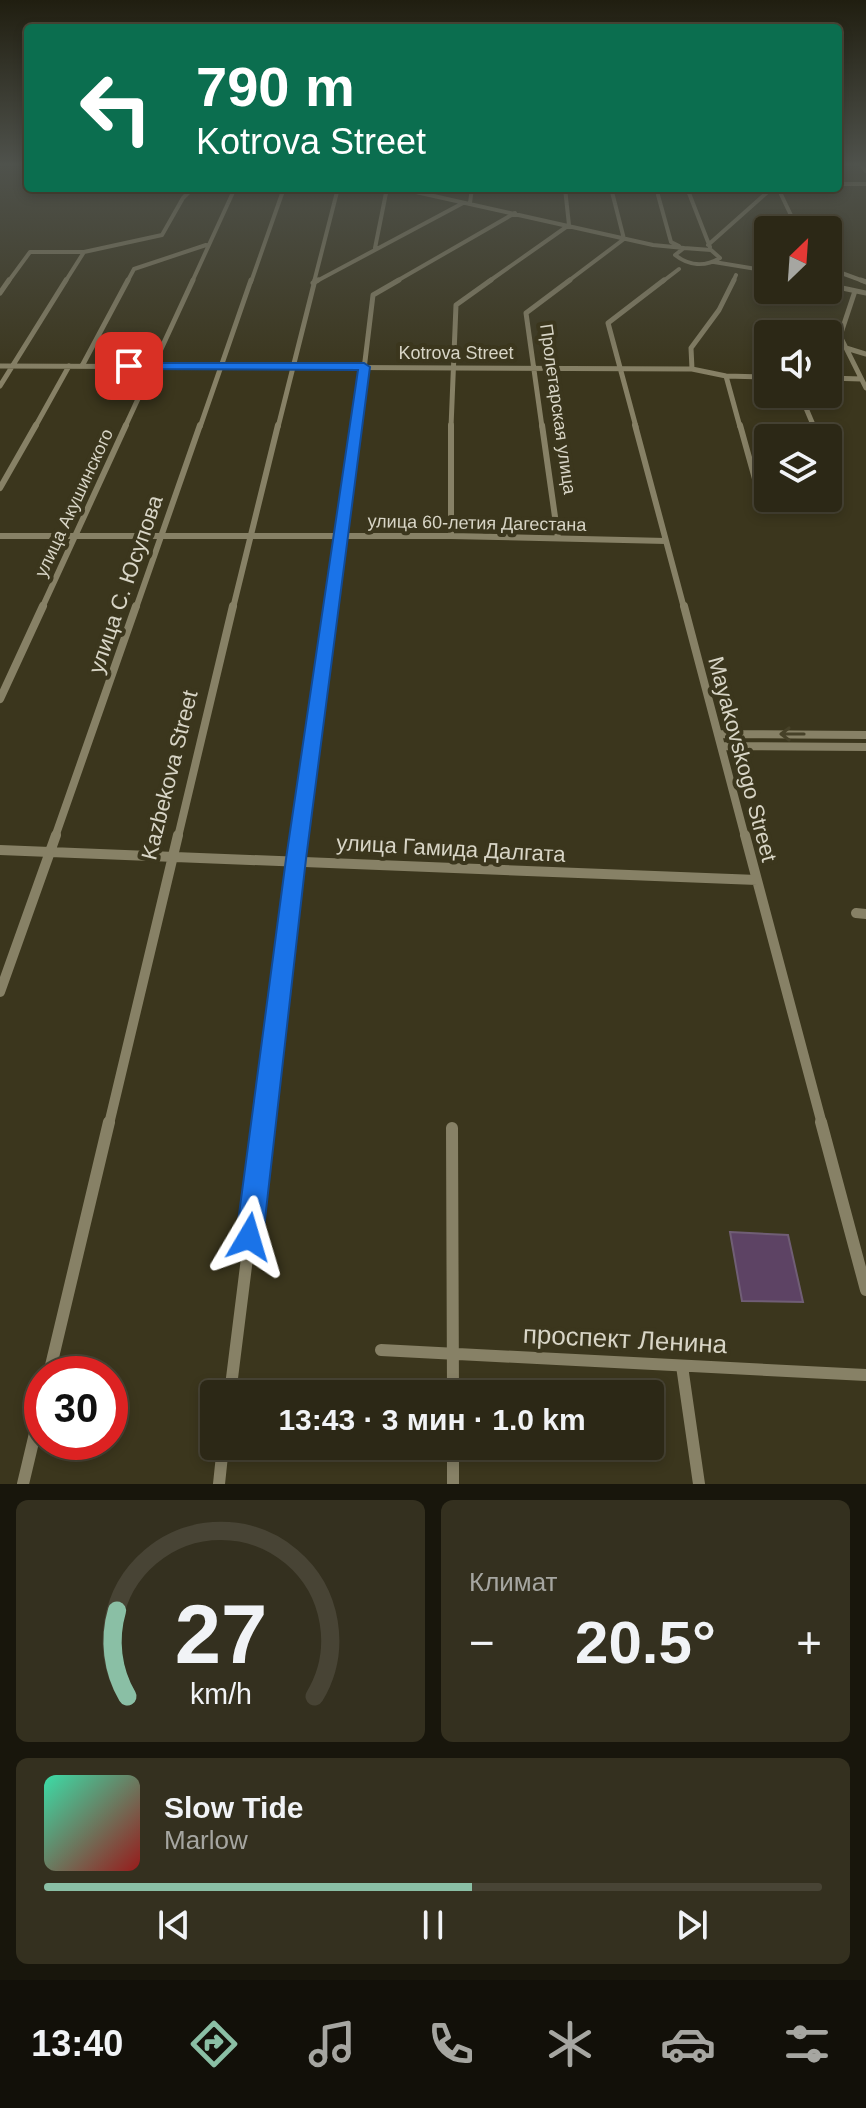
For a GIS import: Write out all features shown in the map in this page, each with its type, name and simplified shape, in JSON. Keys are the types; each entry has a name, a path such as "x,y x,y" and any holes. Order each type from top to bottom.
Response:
{"street":[{"path":"0,293 30,252 84,252 161,235"},
{"name":"улица Акушинского","path":"0,699 211,235"},
{"name":"улица С. Юсупова","path":"0,992 267,235"},
{"name":"Kazbekova Street","path":"53,1356 172,855 326,235"},
{"path":"375,248 378,235"},
{"path":"313,283 401,235"},
{"path":"232,1380 296,859 343,536 373,295 476,235"},
{"path":"451,536 451,367 456,305 555,235"},
{"path":"609,235 684,248 708,245 719,235"},
{"path":"669,235 671,242 684,248"},
{"path":"704,235 708,245 727,262"},
{"name":"Пролетарская улица","path":"558,538 526,313 624,239"},
{"path":"82,366 134,269 206,245"},
{"path":"653,245 678,261 700,264 727,262 754,268"},
{"path":"696,247 718,253"},
{"path":"678,261 684,248"},
{"path":"0,386 16,366 84,252"},
{"path":"713,262 718,253"},
{"path":"678,261 700,264"},
{"name":"Mayakovskogo Street","path":"678,261 608,323 866,1290"},
{"path":"842,273 866,282"},
{"path":"692,369 691,348 731,291 736,275"},
{"path":"842,288 866,293"},
{"path":"855,291 840,336 866,388"},
{"path":"846,348 866,354"},
{"name":"Kotrova Street","path":"0,366 692,369 726,376 754,377"},
{"path":"0,488 69,366"},
{"path":"726,376 754,476"},
{"path":"842,378 861,379"},
{"name":"улица 60-летия Дагестана","path":"0,536 451,536 666,541"},
{"path":"718,734 866,735"},
{"path":"721,746 866,747"},
{"name":"улица Гамида Далгата","path":"0,850 296,859 757,880"},
{"path":"452,1128 453,1380"},
{"name":"проспект Ленина","path":"381,1350 866,1375"},
{"path":"682,1366 699,1484"},
{"path":"23,1484 29,1460"},
{"path":"219,1484 222,1460"},
{"path":"453,1460 453,1484"}],"building":[{"path":"730,1232 788,1235 803,1302 742,1301"}],"route":[{"path":"129,366 364,367 296,859 249,1237"}]}
